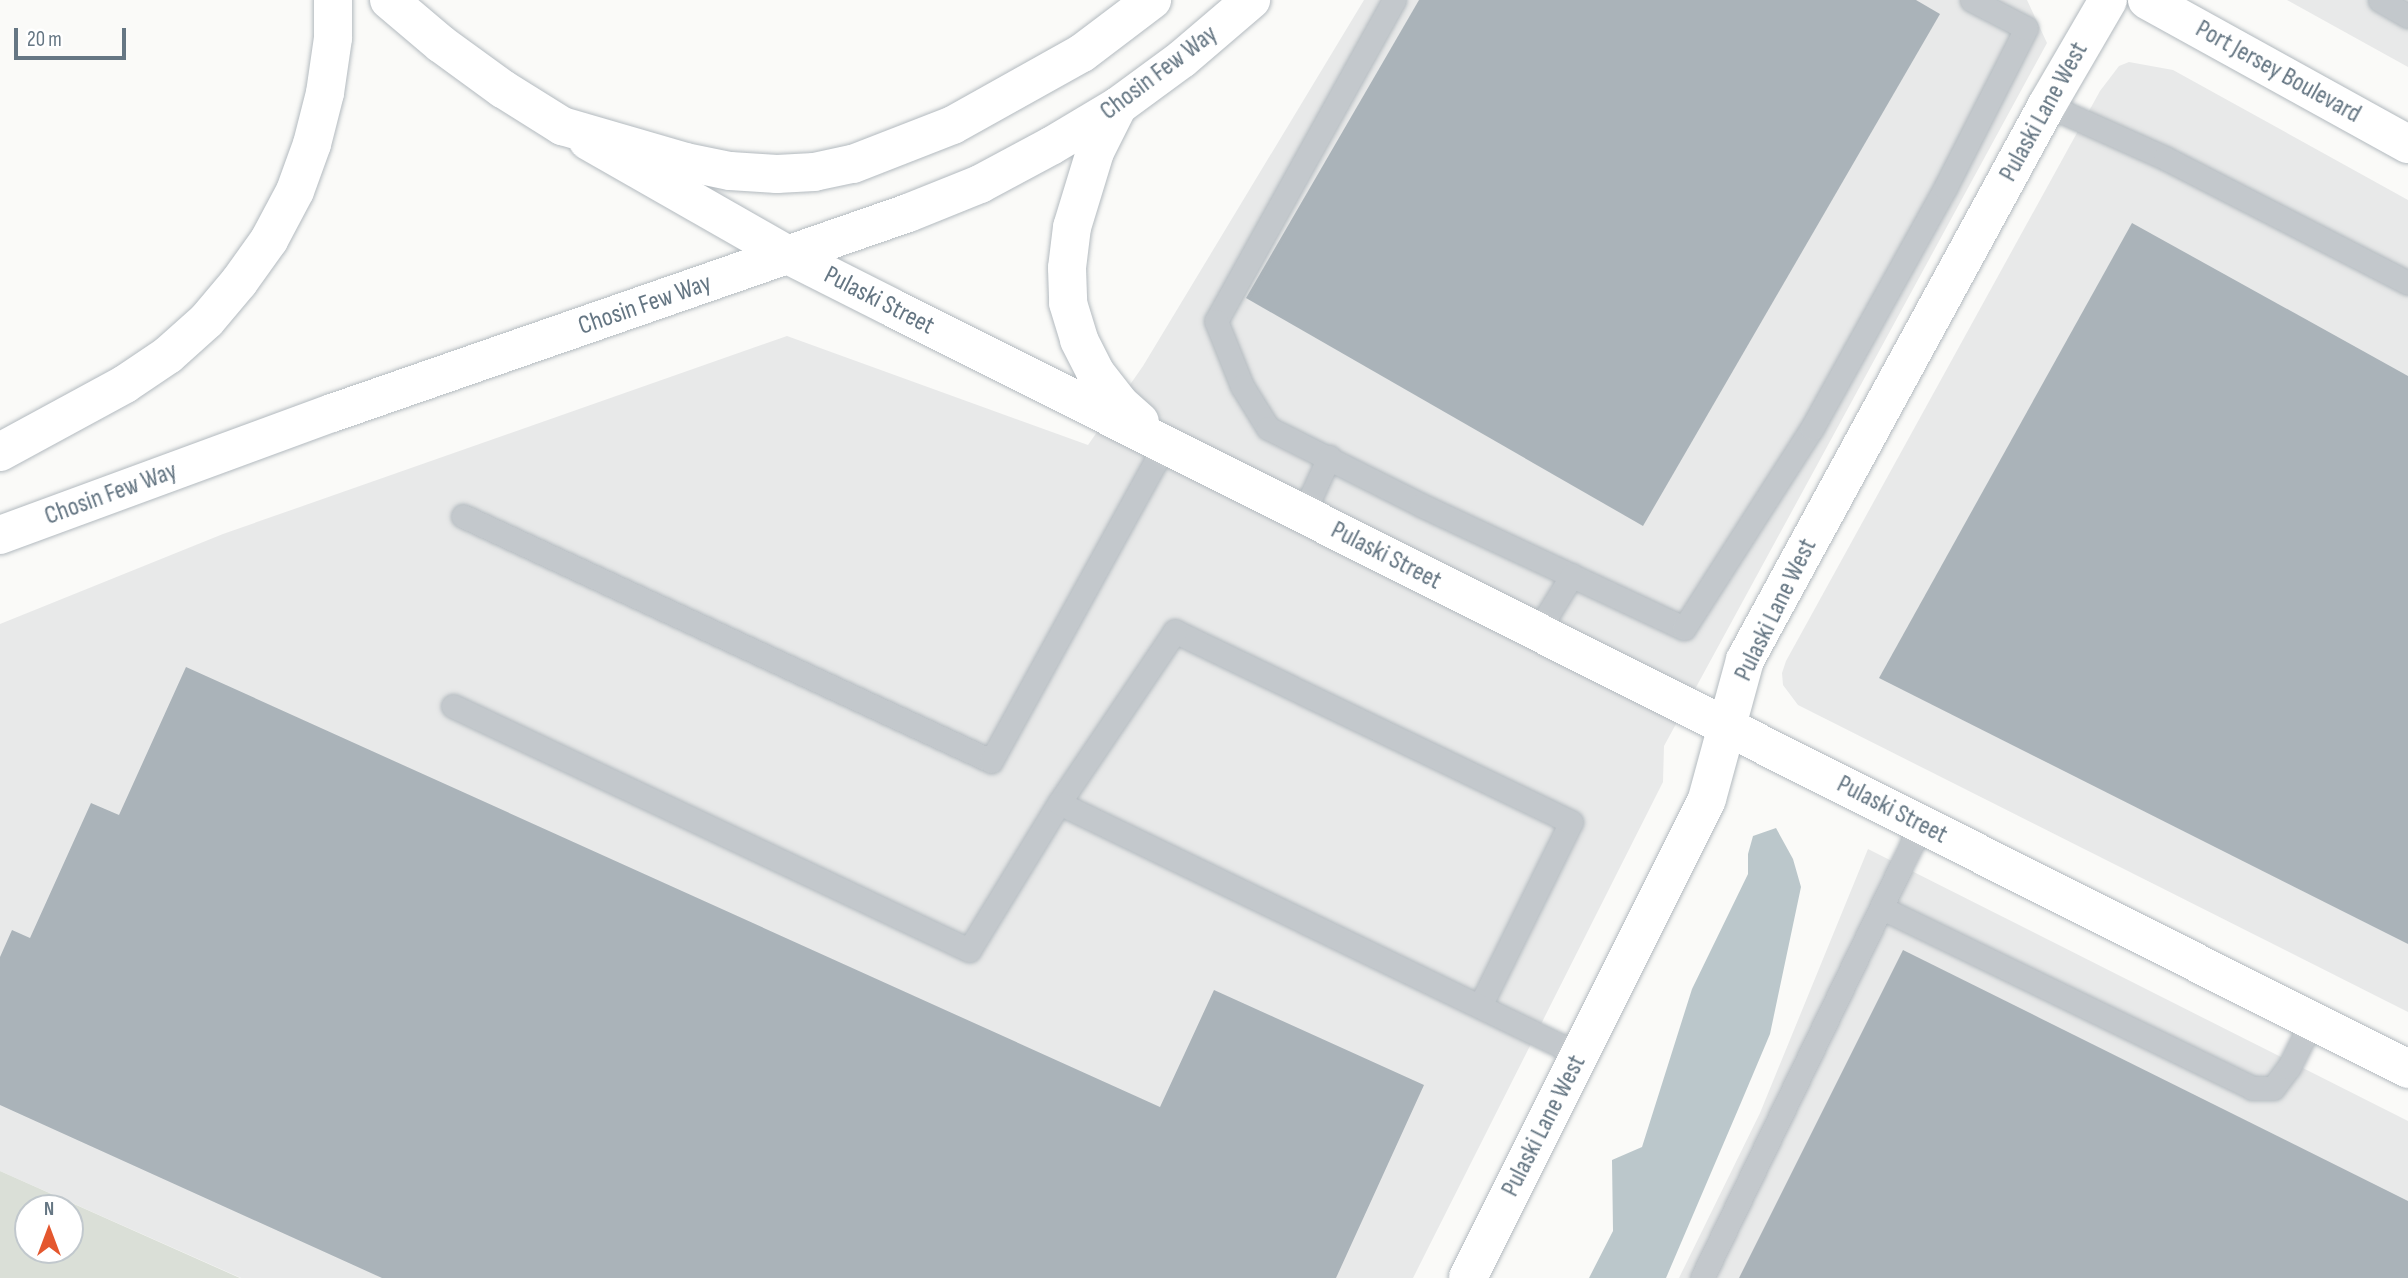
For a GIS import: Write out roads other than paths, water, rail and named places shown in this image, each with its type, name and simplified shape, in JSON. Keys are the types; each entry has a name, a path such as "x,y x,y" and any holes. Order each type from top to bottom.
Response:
{"main road":[{"path":"0,452 125,384 168,355 206,320 239,282 269,240 295,191 312,144 325,93 333,38 333,0"},
{"name":"Pulaski Street","path":"389,0 482,74 562,126 788,255 2408,1069"},
{"path":"562,126 686,162 730,171 814,172 853,164 953,125 1020,90 1082,53 1152,0"},
{"name":"Chosin Few Way","path":"0,535 332,413 908,213 980,184 1118,106 1182,59 1251,0"},
{"name":"Pulaski Lane West","path":"1468,1278 1707,800 1745,660 2047,105 2108,0"},
{"name":"Port Jersey Boulevard","path":"2147,0 2408,144"},
{"path":"1118,106 1095,152 1079,196 1067,268 1068,303 1079,340 1095,372 1119,404 1165,445"}],"lane":[{"path":"1394,0 1216,321 1242,386 1268,428 1421,505 1684,628 1812,428 1945,188 2026,28 1972,0"},
{"path":"2380,0 2408,16"},
{"path":"2047,105 2165,158 2408,284"},
{"path":"463,516 991,761 1165,445"},
{"path":"1303,514 1329,457"},
{"path":"1537,632 1572,575"},
{"path":"453,706 970,950 1059,803 1175,631 1571,822 1480,1006"},
{"path":"1059,803 1580,1055"},
{"path":"1702,1278 1922,825"},
{"path":"1882,908 2252,1088 2273,1088 2289,1067 2312,1021"}]}
